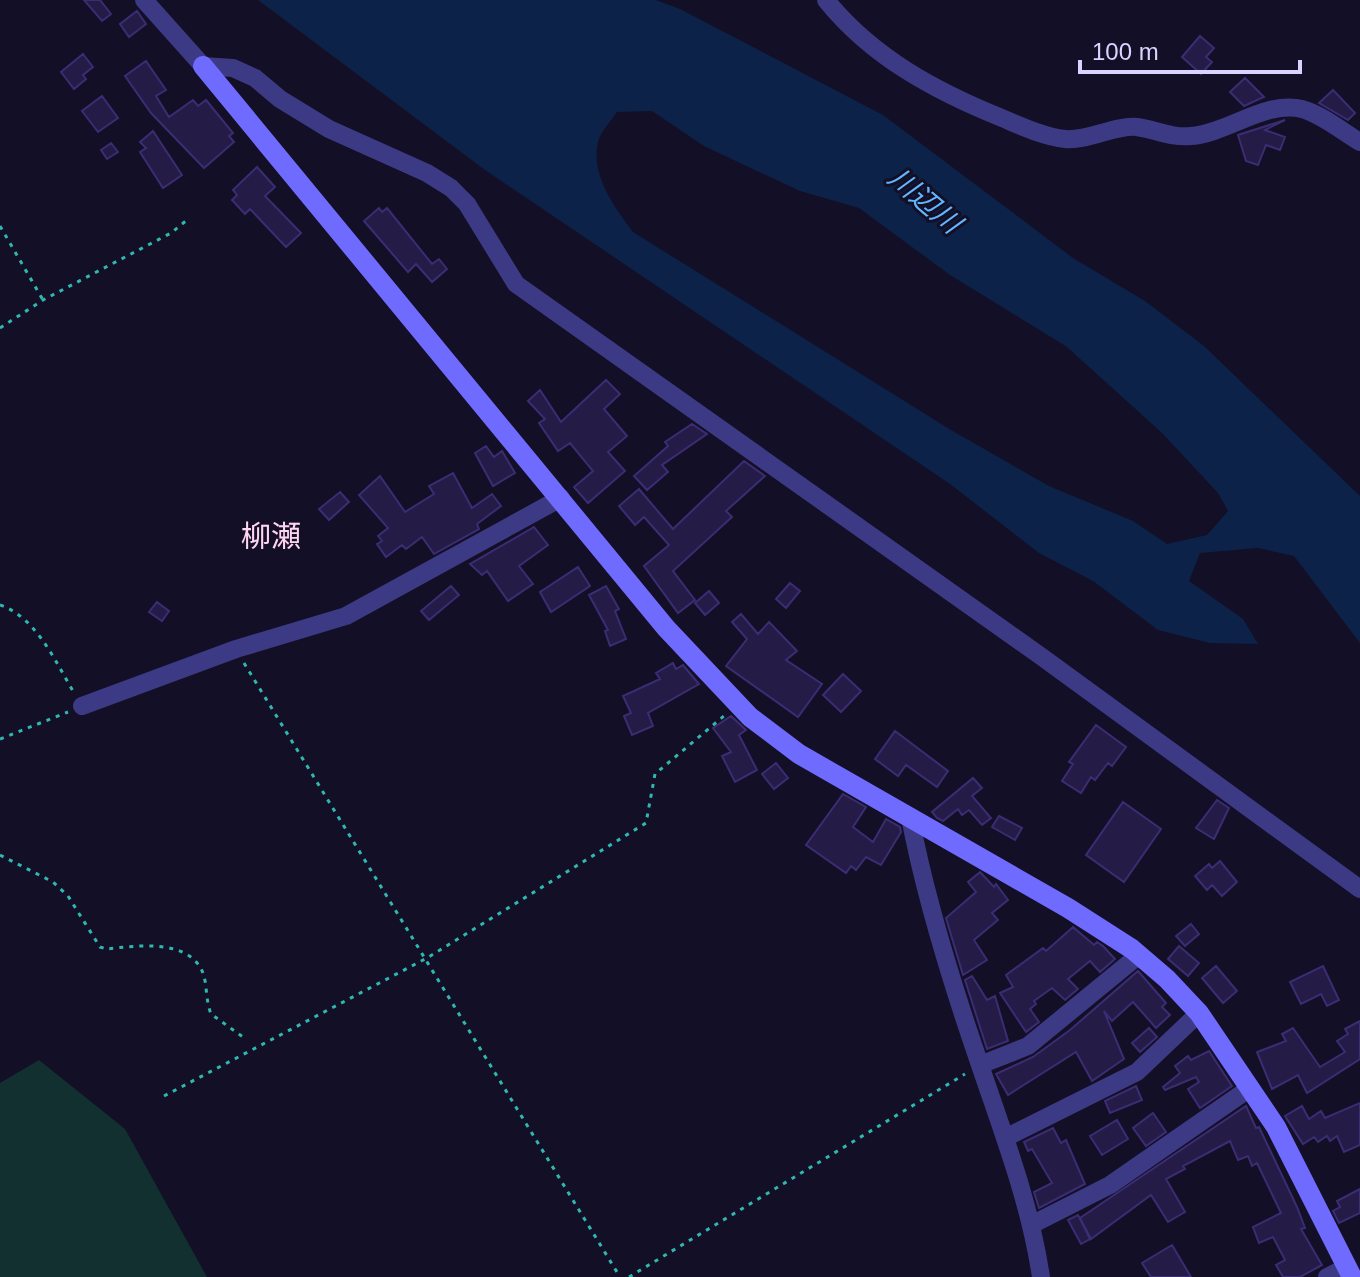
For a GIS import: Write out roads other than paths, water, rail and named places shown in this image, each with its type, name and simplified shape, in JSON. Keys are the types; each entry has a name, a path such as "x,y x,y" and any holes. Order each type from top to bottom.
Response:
{"street":[{"path":"144,0 203,66 666,628 737,705 799,754 1068,908 1139,955 1199,1013 1276,1127 1354,1274 1327,1277"},
{"path":"826,0 864,40 906,72 961,101 1029,129 1067,139 1136,127 1170,137 1194,136 1244,122 1280,107 1305,109 1360,142"},
{"path":"203,66 233,68 255,78 280,99 329,129 427,173 451,188 467,204 516,284 1042,657 1360,889"},
{"path":"82,706 236,649 346,616 561,498"},
{"path":"910,817 948,968 1033,1224 1041,1277"},
{"path":"980,1065 1028,1046 1139,955"},
{"path":"1005,1138 1137,1072 1199,1013"},
{"path":"1033,1224 1110,1185 1250,1088"}],"water":[{"name":"川辺川","path":"258,0 656,0 680,9 883,115 1073,258 1145,301 1204,346 1360,496 1360,643 1294,556 1258,548 1200,553 1189,581 1243,619 1258,644 1210,643 1158,630 1093,581 1039,553 950,484 485,170","holes":["652,111 704,146 800,191 859,208 950,275 1067,347 1162,433 1218,493 1228,511 1207,535 1167,544 1133,521 1049,486 951,430 633,232 605,189 597,164 599,139 617,112"]}],"district":[{"name":"柳瀬","path":"271,537"}]}
